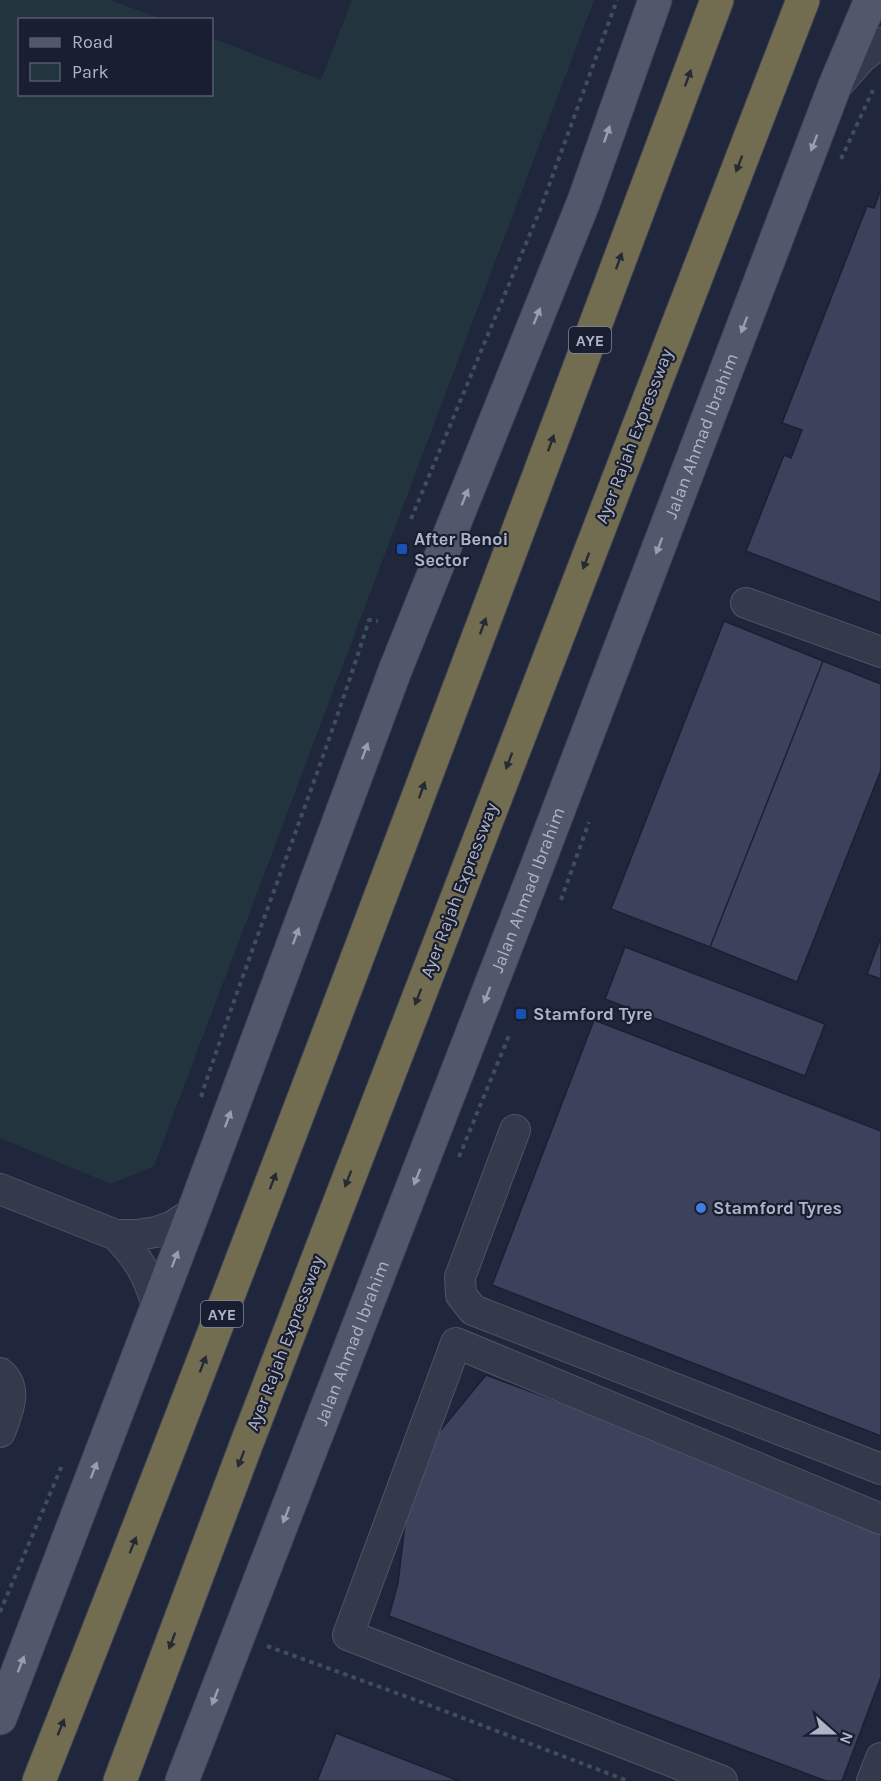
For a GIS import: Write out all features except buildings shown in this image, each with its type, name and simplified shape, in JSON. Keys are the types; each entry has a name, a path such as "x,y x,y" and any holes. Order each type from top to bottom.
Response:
{"highway":[{"name":"AYE","path":"39,1781 175,1438 401,845 717,0"},
{"name":"Ayer Rajah Expressway","path":"120,1781 250,1434 802,0"},
{"path":"760,109 816,0"}],"main road":[{"path":"0,1718 193,1213 396,668 584,201 655,0"},
{"name":"Jalan Ahmad Ibrahim","path":"182,1781 536,869 834,88 871,0"}],"street":[{"path":"834,88 862,57 881,43"},
{"path":"746,603 881,652"},
{"path":"515,1130 460,1276 461,1295 473,1310 881,1469"},
{"path":"0,1189 116,1235 156,1232 173,1226 193,1213"},
{"path":"116,1235 144,1269 157,1305"},
{"path":"722,1781 348,1635 456,1343 881,1519"},
{"path":"0,1373 7,1379 11,1396 8,1412 0,1432"},
{"path":"872,1781 881,1758"}],"path":[{"path":"411,519 540,210 617,0"},
{"path":"199,1104 231,1007 341,708 369,620 378,621"},
{"path":"0,1612 64,1460"},
{"path":"267,1646 628,1781"}],"green space":[{"path":"0,0 110,0 159,18 18,18 18,96 213,96 213,38 321,80 352,0 594,0 154,1166 111,1184 0,1138"}],"place":[{"name":"After Benoi Sector","path":"402,549"},
{"name":"Stamford Tyre","path":"521,1014"},
{"name":"Stamford Tyres","path":"701,1208"}]}
